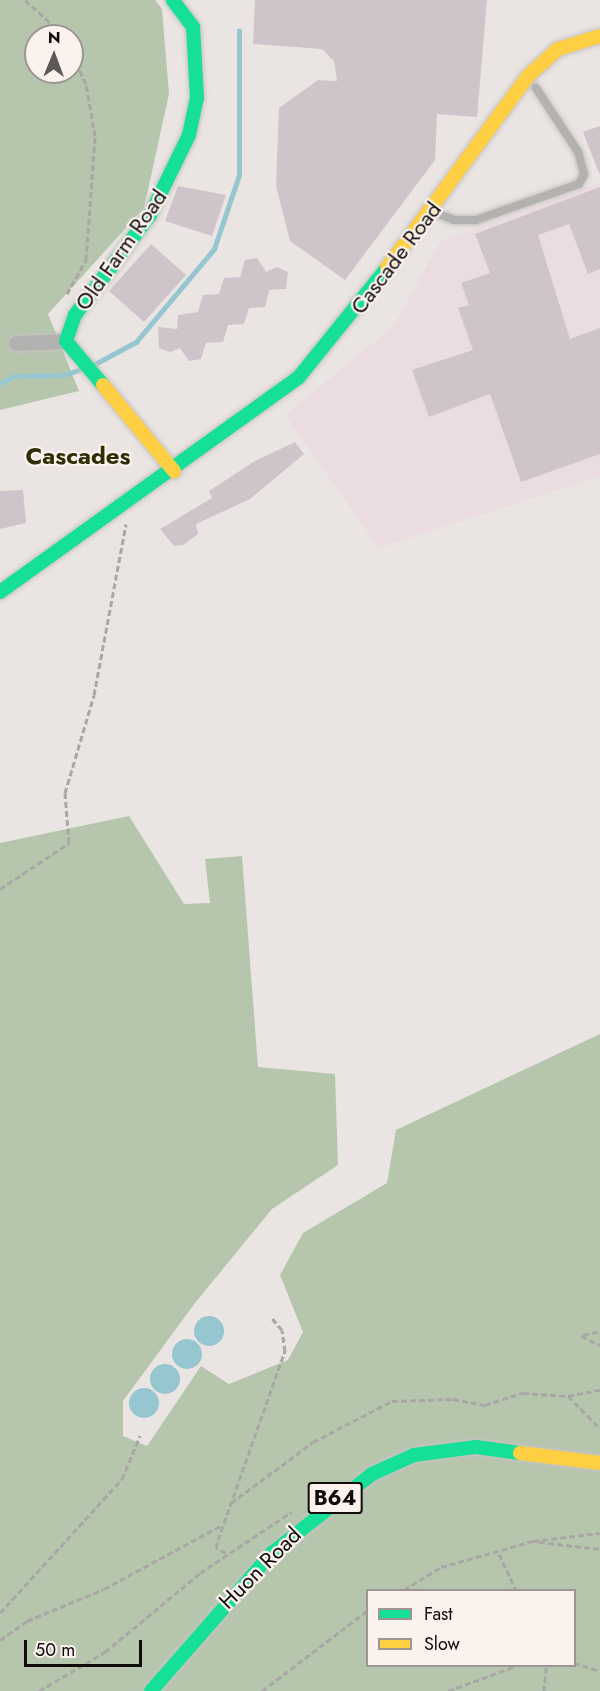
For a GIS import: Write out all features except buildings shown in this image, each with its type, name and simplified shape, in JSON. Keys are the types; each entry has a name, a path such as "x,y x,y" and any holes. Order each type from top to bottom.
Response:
{"street":[{"name":"Old Farm Road","path":"66,341 75,315 150,215 189,135 197,98 193,27 173,0"},
{"name":"Cascade Road","path":"0,592 174,471 314,362 431,211 534,68 567,45 600,36"},
{"path":"16,343 66,341 99,377 174,471"},
{"name":"Huon Road","path":"152,1691 236,1588 315,1514 372,1474 434,1450 500,1447 600,1463"}],"lane":[{"path":"431,211 454,220 476,220 579,184 584,174 578,152 536,88"}],"path":[{"path":"25,0 52,24"},
{"path":"75,315 66,295 86,260 95,136 84,79"},
{"path":"0,889 69,843 65,793 105,645 126,520"},
{"path":"227,1553 216,1548 285,1351 282,1330 272,1318"},
{"path":"600,1331 582,1336 600,1345"},
{"path":"231,1503 322,1437 392,1401 453,1399 485,1405 523,1393 568,1396 600,1390"},
{"path":"568,1396 600,1428"},
{"path":"0,1613 122,1479 140,1436"},
{"path":"39,1691 105,1652 227,1553 278,1517 297,1510 315,1514"},
{"path":"0,1640 27,1621 104,1589 224,1524"},
{"path":"406,1589 441,1567 499,1553 533,1541 600,1533"},
{"path":"533,1541 600,1549"},
{"path":"499,1553 516,1589"},
{"path":"262,1691 366,1612"},
{"path":"576,1664 600,1671"},
{"path":"448,1691 511,1667"},
{"path":"544,1691 546,1667"}],"shaded area":[{"path":"600,183 600,476 379,548 285,415 393,327 440,242"}],"green space":[{"path":"0,0 155,0 162,9 169,94 144,208 48,314 79,391 0,410"},
{"path":"129,816 184,904 210,903 205,859 242,856 258,1067 335,1074 338,1165 272,1209 195,1303 123,1401 123,1436 147,1446 201,1366 229,1384 288,1360 303,1332 280,1275 303,1233 387,1183 396,1130 600,1034 600,1691 0,1691 0,843"}],"water":[{"path":"209,1316 220,1320 224,1331 220,1342 209,1346 198,1342 194,1331 198,1320"},
{"path":"187,1339 198,1343 202,1354 198,1365 187,1369 176,1365 172,1354 176,1343"},
{"path":"165,1364 176,1368 180,1379 176,1390 165,1394 154,1390 150,1379 154,1368"},
{"path":"144,1388 155,1392 159,1403 155,1414 144,1418 133,1414 129,1403 133,1392"}],"waterway":[{"path":"95,364 136,342 214,249 239,175 239,31"},
{"path":"0,383 15,376 64,375 81,369"}],"traffic: fast":[{"path":"103,385 66,341 75,315 150,215 189,135 197,98 193,27 173,0"},
{"path":"0,592 299,377 387,268"},
{"path":"151,1691 272,1553 372,1474 414,1455 476,1447 520,1453"}],"traffic: slow":[{"path":"387,268 528,76 558,49 600,36"},
{"path":"103,385 174,471"},
{"path":"520,1453 600,1463"}],"district":[{"name":"Cascades","path":"78,456"}]}
